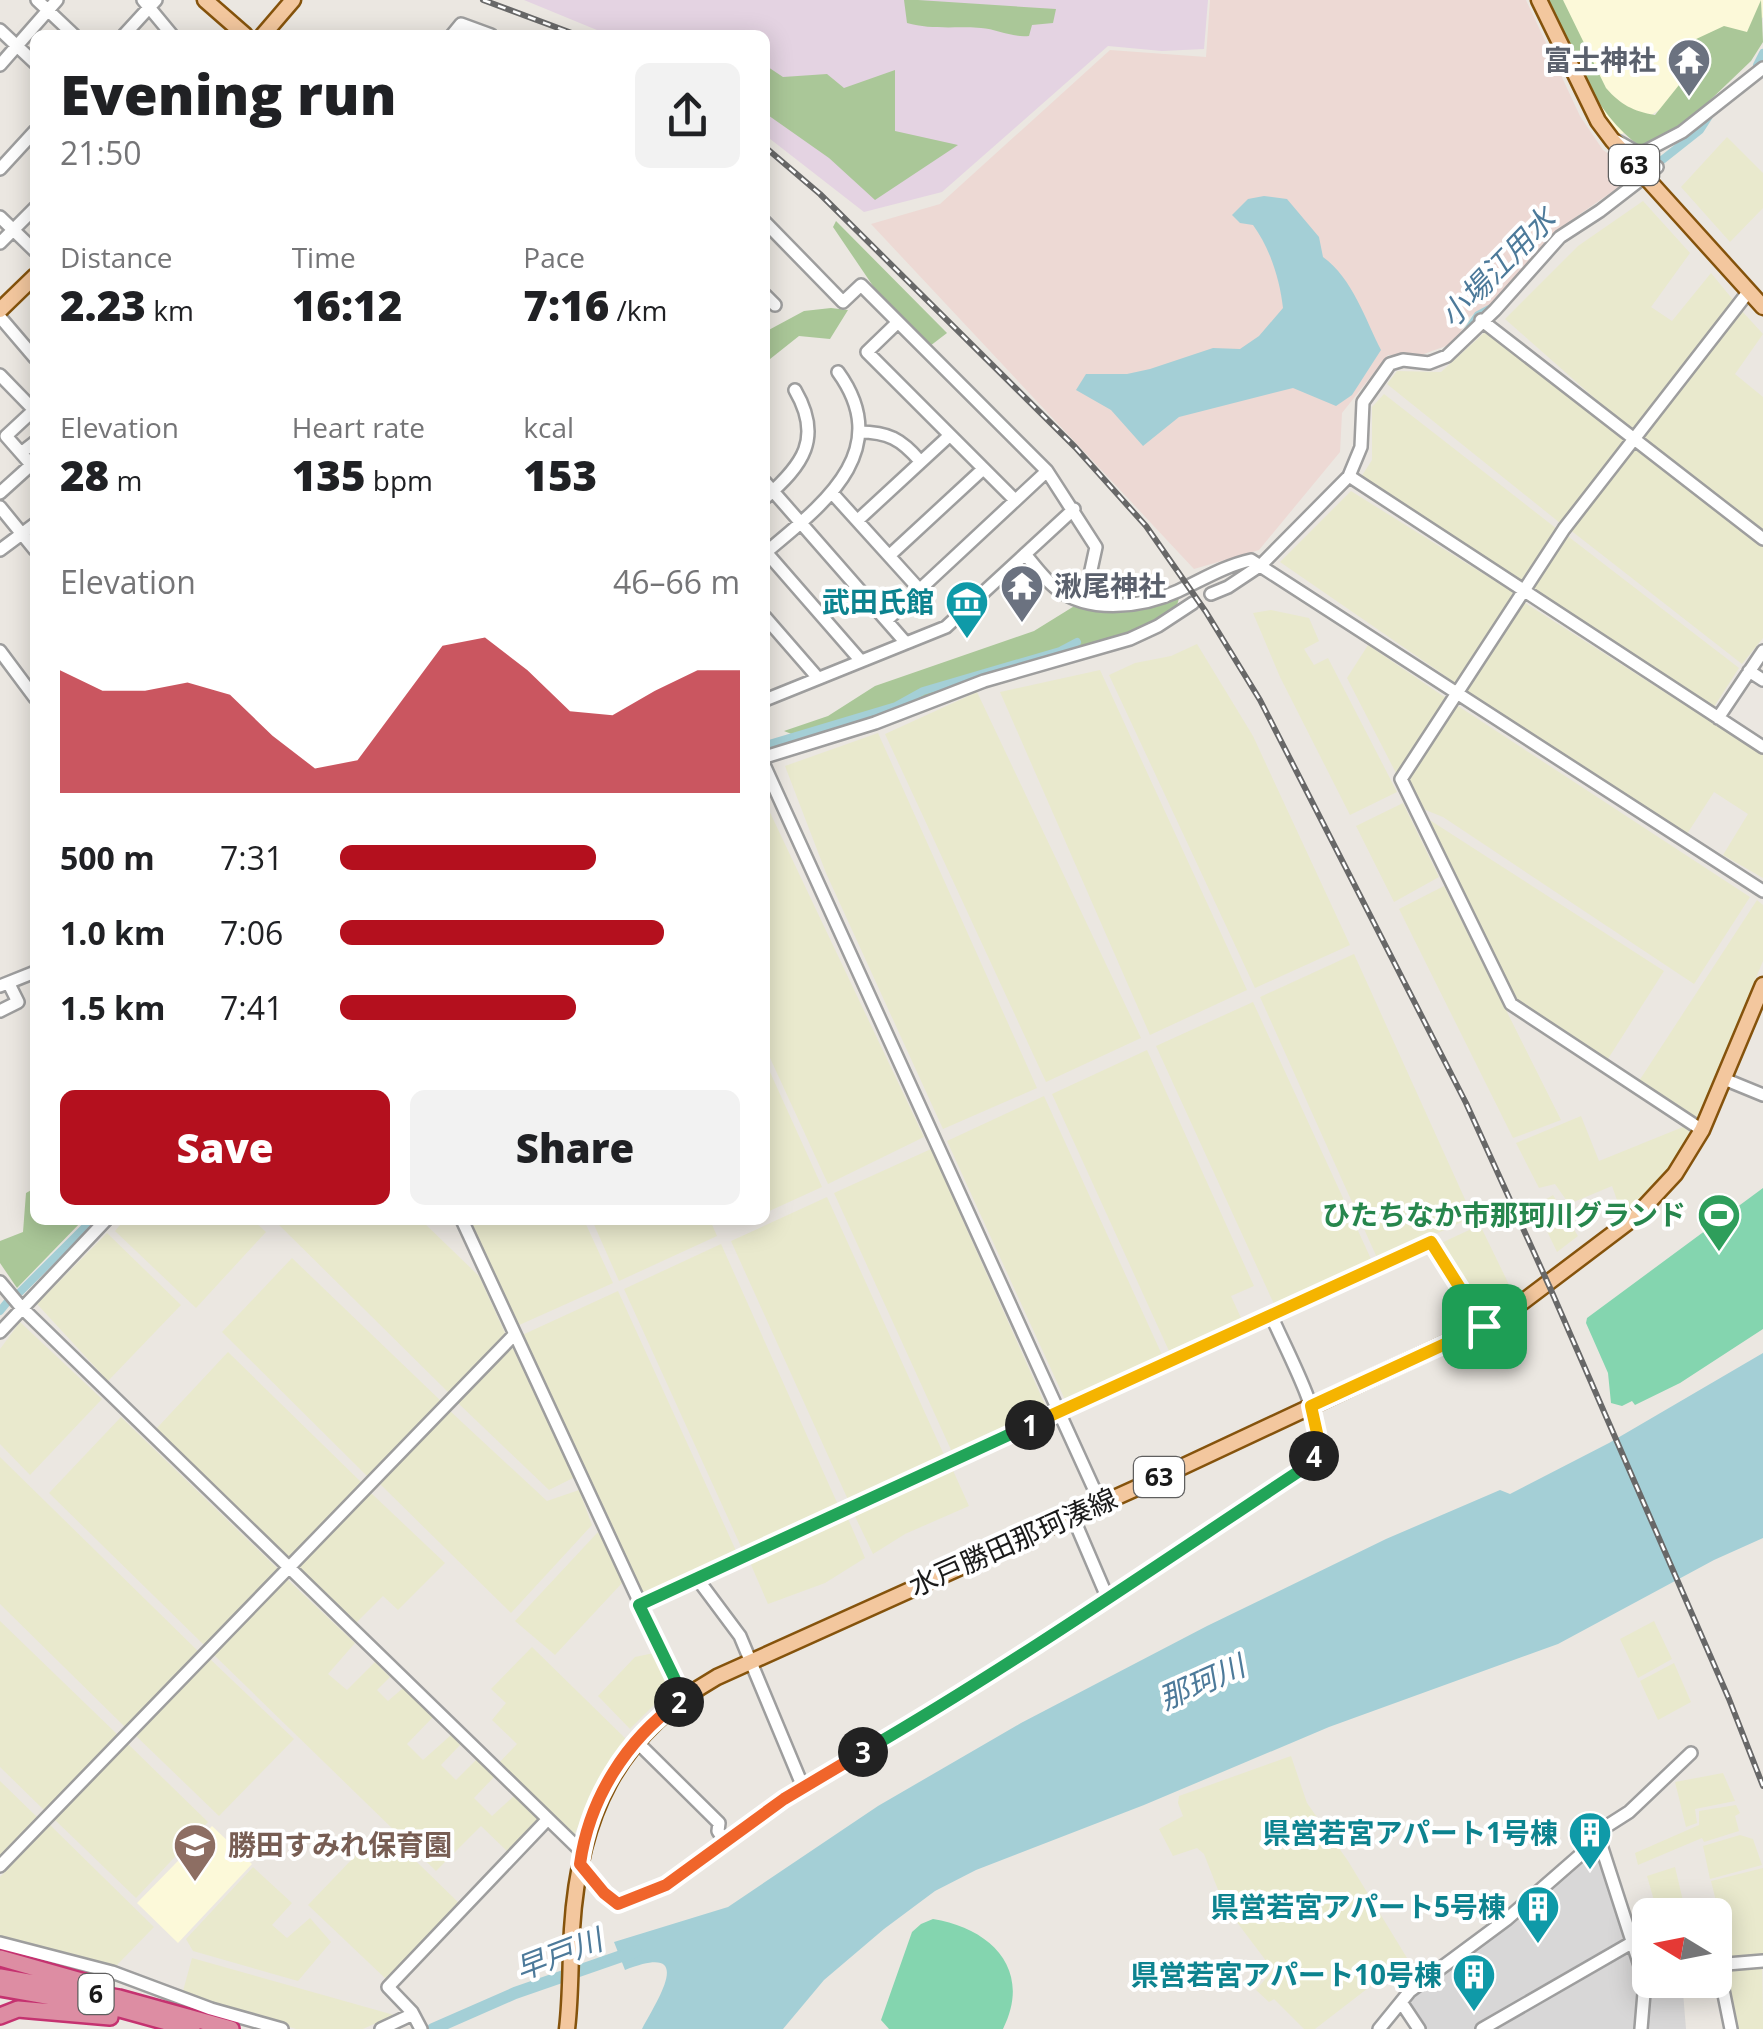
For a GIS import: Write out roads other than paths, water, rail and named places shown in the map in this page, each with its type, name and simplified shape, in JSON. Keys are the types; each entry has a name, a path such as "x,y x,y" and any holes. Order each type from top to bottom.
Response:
{"highway":[{"path":"0,1958 122,1992 187,2024"},
{"name":"6","path":"0,1978 119,1998 187,2024"},
{"name":"6","path":"0,1988 231,2029"},
{"path":"0,2016 18,2009 187,2024"}],"main road":[{"path":"267,30 293,0"},
{"name":"63","path":"1539,0 1598,121 1612,140 1651,172 1763,307"},
{"path":"215,3 240,30"},
{"path":"0,314 30,281"},
{"name":"水戸勝田那珂湊線","path":"567,2029 581,1858 601,1796 636,1740 658,1717 717,1677 1484,1326 1522,1304 1635,1216 1675,1174 1702,1130 1763,986"}],"street":[{"path":"37,0 52,5 70,30"},
{"path":"128,30 150,2 169,30"},
{"path":"0,64 52,5"},
{"path":"0,30 30,58"},
{"path":"1612,140 1640,154 1682,132 1762,67"},
{"path":"0,168 30,137"},
{"path":"1211,594 1228,588 1260,565 1349,476 1361,448 1363,402 1384,370 1397,360 1430,362 1446,356 1495,310 1560,237 1651,172"},
{"path":"0,244 30,213"},
{"path":"0,217 30,246"},
{"path":"770,227 843,302 861,285 1047,470 1096,547 1084,602"},
{"path":"1702,1130 1511,1004 1402,785 1404,774 1564,530 1749,292"},
{"path":"770,300 775,306"},
{"path":"0,314 30,352"},
{"path":"1481,320 1763,538"},
{"path":"898,322 867,352 1015,500"},
{"path":"770,549 833,494 853,460 859,432 850,392 838,372"},
{"path":"0,374 30,406"},
{"path":"770,488 796,468 808,443 808,417 795,390"},
{"path":"30,414 6,436 30,464"},
{"path":"859,432 888,434 906,445 920,461"},
{"path":"858,520 949,436"},
{"path":"21,453 30,446"},
{"path":"0,493 30,469"},
{"path":"890,555 982,470"},
{"path":"887,620 1047,470"},
{"path":"1349,476 1763,747"},
{"path":"770,492 802,522 906,643"},
{"path":"833,494 919,589"},
{"path":"0,507 30,543"},
{"path":"770,698 946,627 1074,509"},
{"path":"0,550 30,527"},
{"path":"1025,554 1058,590 1084,602 1118,606 1181,590 1251,560 1763,891"},
{"path":"770,557 860,661"},
{"path":"770,756 845,733 969,686 1130,639 1194,603"},
{"path":"770,623 818,678"},
{"path":"0,651 30,690"},
{"path":"1718,718 1763,651"},
{"path":"1749,671 1763,680"},
{"path":"770,778 1100,1502"},
{"path":"0,1012 18,1002 5,985 30,974"},
{"path":"1724,1079 1763,1095"},
{"path":"0,1332 101,1225"},
{"path":"464,1225 684,1698"},
{"path":"639,1605 1431,1242 1484,1326"},
{"path":"0,1282 21,1308 547,1820 614,1902 625,1903 666,1885 803,1787 1002,1670 1307,1466 1319,1442 1311,1406 1271,1315"},
{"path":"0,1866 514,1334"},
{"path":"1072,1516 1108,1599"},
{"path":"696,1577 737,1631 803,1787"},
{"path":"636,1740 719,1823 718,1830 726,1843"},
{"path":"1379,2029 1410,1991 1517,1911 1594,1843 1607,1826 1630,1812 1691,1752"},
{"path":"381,2029 417,2020 388,1987 547,1820"},
{"path":"1594,1843 1601,1845 1632,1939"},
{"path":"0,1943 112,1972 210,2009 282,2029"},
{"path":"1482,2029 1632,1943"},
{"path":"1732,1964 1763,1961"},
{"path":"1640,2029 1645,1998"},
{"path":"1724,1998 1731,2029"},
{"path":"1401,2002 1419,2029"}],"water":[{"path":"1248,199 1287,199 1319,237 1323,257 1350,288 1381,350 1352,395 1336,406 1293,388 1179,417 1143,446 1111,410 1076,390 1086,374 1127,374 1150,369 1213,348 1240,349 1259,336 1283,308 1279,286 1259,234 1253,225 1240,223 1232,215"},
{"name":"那珂川","path":"1763,1353 1763,1538 1558,1644 1329,1727 976,1870 935,1891 884,1929 824,1980 783,2029 642,2029 663,1989 666,1968 660,1963 647,1963 625,1970 614,1942 728,1907 878,1806 1021,1723 1386,1539 1500,1490 1510,1494 1609,1443"}],"waterway":[{"name":"小場江用水","path":"1757,65 1763,53"},
{"name":"小場江用水","path":"1652,168 1700,130 1709,116"},
{"name":"小場江用水","path":"1466,333 1478,315 1495,306"},
{"name":"小場江用水","path":"770,744 896,706 923,691 1060,651 1077,642"},
{"name":"小場江用水","path":"20,1292 87,1225"},
{"name":"小場江用水","path":"0,1311 9,1300"},
{"name":"早戸川","path":"433,2029 515,1993 636,1951"}],"railway":[{"path":"483,0 564,30"},
{"path":"770,151 820,194 1075,447 1146,526 1206,612 1260,700 1466,1103 1729,1699 1763,1786"}],"place":[{"name":"富士神社","path":"1689,98"},
{"name":"湫尾神社","path":"1022,624"},
{"name":"武田氏館","path":"967,640"},
{"name":"ひたちなか市那珂川グランド","path":"1719,1253"},
{"name":"県営若宮アパート1号棟","path":"1590,1871"},
{"name":"勝田すみれ保育園","path":"195,1883"},
{"name":"県営若宮アパート5号棟","path":"1538,1945"},
{"name":"県営若宮アパート10号棟","path":"1474,2013"}]}
